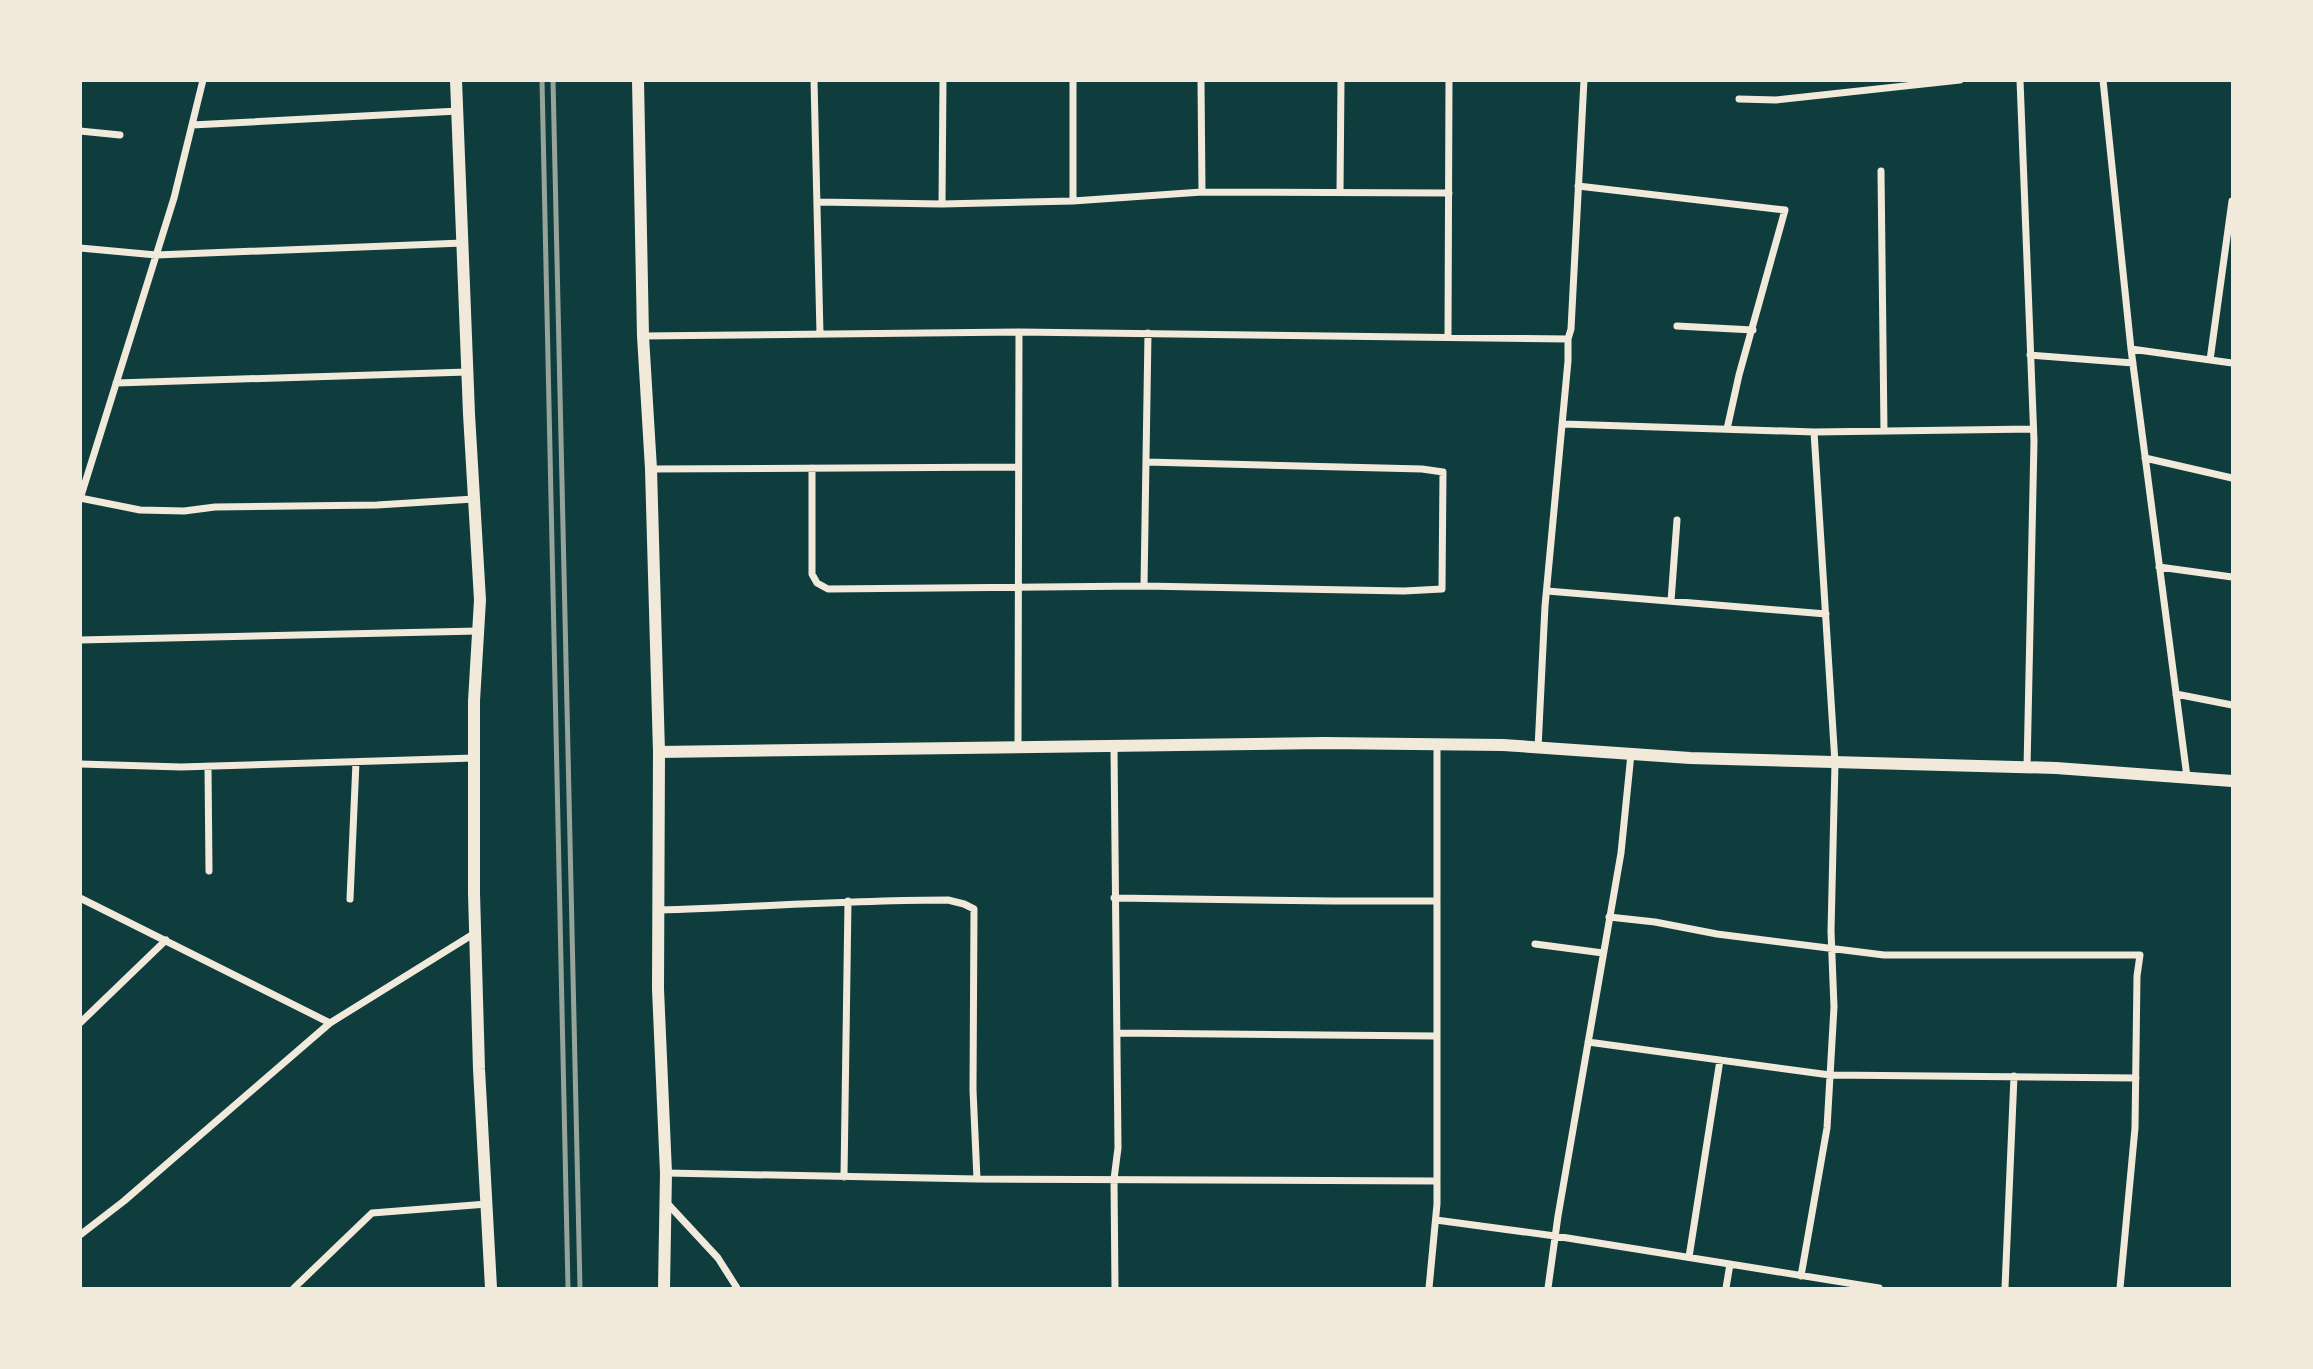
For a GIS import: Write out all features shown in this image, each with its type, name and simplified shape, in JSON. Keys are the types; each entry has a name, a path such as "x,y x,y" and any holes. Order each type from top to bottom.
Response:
{"street":[{"path":"202,80 174,198 81,498 140,510 184,511 215,507 377,505 474,499"},
{"path":"456,80 467,372 480,600 474,701 475,933 479,1069 491,1289"},
{"path":"638,80 643,336 651,469 659,752 657,989 666,1173 664,1289"},
{"path":"814,80 820,334"},
{"path":"942,204 943,80"},
{"path":"1073,80 1073,201"},
{"path":"1201,80 1202,192"},
{"path":"1339,192 1341,80"},
{"path":"1448,337 1449,80"},
{"path":"1538,748 1547,591 1571,329 1584,80"},
{"path":"1863,80 1865,90"},
{"path":"1739,99 1776,100 1960,80"},
{"path":"2020,80 2033,429 2027,768"},
{"path":"2103,80 2131,349 2187,777"},
{"path":"192,125 458,111"},
{"path":"80,131 120,135"},
{"path":"1881,171 1884,431"},
{"path":"1578,186 1785,210 1739,375 1727,429"},
{"path":"817,202 942,204 1073,201 1202,192 1449,193"},
{"path":"2210,360 2232,201"},
{"path":"80,248 156,255 463,243"},
{"path":"1677,326 1753,330"},
{"path":"643,336 1019,332 1568,339"},
{"path":"1018,748 1019,332"},
{"path":"1144,586 1148,333"},
{"path":"2131,349 2232,363"},
{"path":"2031,355 2133,363"},
{"path":"116,383 467,372"},
{"path":"1563,424 1814,432 2033,429"},
{"path":"1801,1276 1827,1128 1834,1007 1830,930 1835,763 1814,432"},
{"path":"2145,458 2232,478"},
{"path":"812,468 812,573 817,583 828,589 1144,586 1404,591 1442,589 1443,472 1422,469 1146,462"},
{"path":"651,469 1018,467"},
{"path":"1671,601 1677,520"},
{"path":"2160,567 2232,578"},
{"path":"1547,591 1826,614"},
{"path":"80,640 478,631"},
{"path":"2176,694 2232,705"},
{"path":"659,752 1324,743 1437,744 1835,763 2027,768 2232,781"},
{"path":"1429,1289 1437,1181 1437,744"},
{"path":"1114,747 1118,1148 1114,1179 1115,1289"},
{"path":"1548,1289 1621,853 1631,754"},
{"path":"80,764 181,768 474,758"},
{"path":"350,899 356,762"},
{"path":"208,766 209,871"},
{"path":"80,898 330,1023"},
{"path":"1114,898 1437,901"},
{"path":"658,910 848,901 948,900 974,909 973,1090 977,1179"},
{"path":"844,1178 848,901"},
{"path":"1609,917 1884,955 2140,955 2137,976 2135,1128 2120,1289"},
{"path":"80,1235 330,1023 475,933"},
{"path":"80,1023 166,940"},
{"path":"1535,944 1603,953"},
{"path":"1117,1033 1436,1036"},
{"path":"1588,1042 1830,1075 2136,1077"},
{"path":"1689,1257 1720,1060"},
{"path":"2005,1289 2014,1076"},
{"path":"666,1173 844,1178 1437,1181"},
{"path":"666,1202 718,1258 737,1289"},
{"path":"294,1289 372,1213 487,1204"},
{"path":"1436,1220 1555,1236 1879,1289"},
{"path":"1726,1289 1730,1264"}],"railway":[{"path":"542,80 568,1288"},
{"path":"553,80 580,1288"}]}
